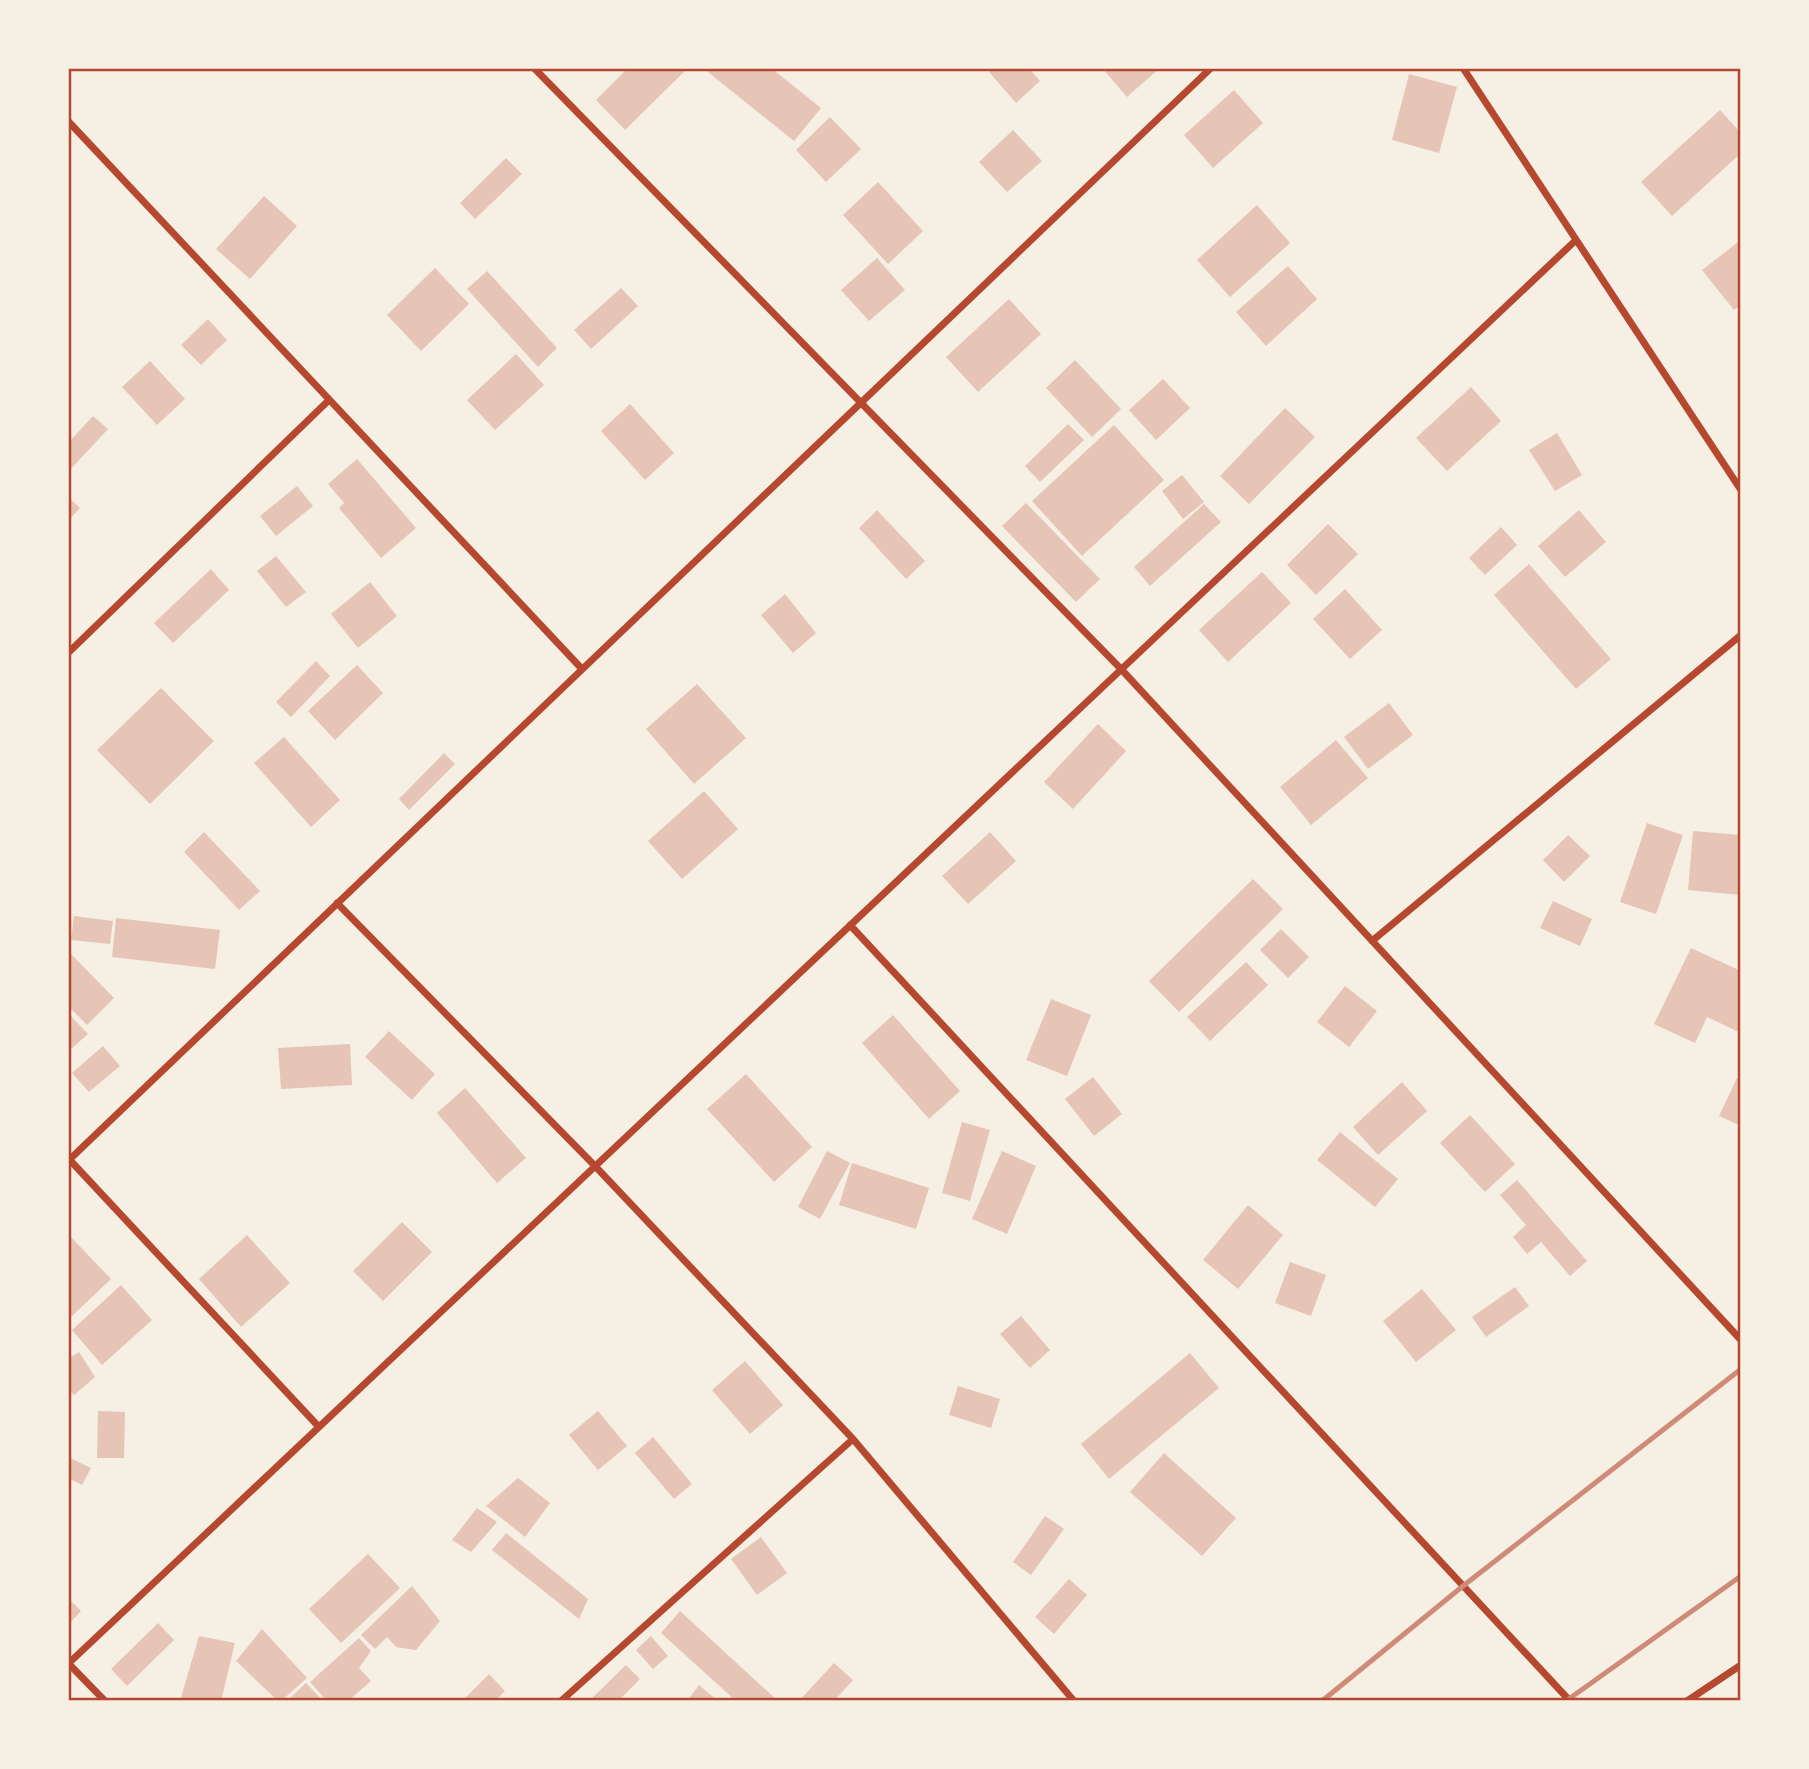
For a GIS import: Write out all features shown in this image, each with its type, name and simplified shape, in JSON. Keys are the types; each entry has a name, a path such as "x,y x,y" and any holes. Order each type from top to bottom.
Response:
{"street":[{"path":"534,68 1121,669 1741,1340"},
{"path":"319,1427 69,1160 1210,68"},
{"path":"1463,68 1741,490"},
{"path":"68,121 582,668"},
{"path":"105,1701 69,1663 1576,240"},
{"path":"68,653 330,400"},
{"path":"1373,942 1741,635"},
{"path":"337,903 595,1166 853,1439 1074,1701"},
{"path":"850,925 1570,1701"},
{"path":"561,1701 853,1439"},
{"path":"1687,1701 1741,1665"}],"building":[{"path":"628,68 688,68 625,130 596,100"},
{"path":"703,68 771,68 821,108 794,141"},
{"path":"993,68 1029,68 1040,81 1016,103 989,72"},
{"path":"1102,68 1160,68 1127,97"},
{"path":"1409,74 1457,87 1439,153 1392,140"},
{"path":"1234,90 1263,123 1213,168 1184,135"},
{"path":"1720,110 1741,133 1741,153 1672,216 1641,182"},
{"path":"830,117 861,149 826,182 796,150"},
{"path":"1013,130 1042,161 1007,192 979,162"},
{"path":"506,158 522,174 475,219 460,203"},
{"path":"878,182 923,231 888,264 843,215"},
{"path":"264,196 297,226 250,279 216,249"},
{"path":"1257,205 1290,243 1230,297 1197,260"},
{"path":"1741,240 1741,305 1734,310 1702,270"},
{"path":"877,258 905,290 869,321 841,290"},
{"path":"1288,266 1317,299 1266,346 1236,312"},
{"path":"435,268 469,304 421,351 387,315"},
{"path":"487,271 557,348 538,367 467,289"},
{"path":"621,288 638,306 591,349 574,330"},
{"path":"1009,299 1041,334 978,392 946,357"},
{"path":"208,319 227,340 201,365 181,345"},
{"path":"516,354 544,385 495,430 467,400"},
{"path":"1075,360 1121,409 1092,437 1046,388"},
{"path":"150,361 185,399 157,425 122,387"},
{"path":"1163,379 1190,408 1156,440 1129,410"},
{"path":"1471,387 1501,421 1447,471 1416,438"},
{"path":"630,404 674,453 645,480 601,431"},
{"path":"1285,408 1315,437 1249,504 1220,476"},
{"path":"93,416 108,429 68,472 68,443"},
{"path":"1068,424 1084,440 1040,482 1025,466"},
{"path":"1114,425 1164,480 1082,556 1032,501"},
{"path":"1557,433 1582,475 1555,491 1529,450"},
{"path":"357,459 416,528 381,558 339,508 344,503 328,484"},
{"path":"1182,475 1204,502 1183,519 1162,491"},
{"path":"297,486 313,506 276,536 260,516"},
{"path":"68,497 80,508 68,521"},
{"path":"1026,503 1100,579 1076,602 1002,526"},
{"path":"1204,504 1221,522 1150,586 1134,567"},
{"path":"877,510 925,561 906,579 859,528"},
{"path":"1579,510 1606,542 1565,577 1538,546"},
{"path":"1328,524 1358,554 1316,595 1287,565"},
{"path":"1501,527 1517,545 1485,575 1469,558"},
{"path":"276,556 306,592 286,607 257,571"},
{"path":"1529,564 1611,659 1576,689 1494,595"},
{"path":"211,569 229,590 173,643 154,623"},
{"path":"1262,572 1291,603 1228,662 1199,630"},
{"path":"370,582 397,616 358,648 331,614"},
{"path":"1345,589 1382,630 1350,659 1313,619"},
{"path":"785,594 816,633 793,653 761,615"},
{"path":"316,661 330,676 291,717 276,702"},
{"path":"357,665 383,693 335,740 308,711"},
{"path":"697,684 746,738 694,784 646,729"},
{"path":"161,688 214,741 150,804 97,750"},
{"path":"1389,703 1413,735 1368,769 1344,737"},
{"path":"1098,724 1126,751 1073,809 1044,782"},
{"path":"284,737 340,800 311,827 254,763"},
{"path":"1336,740 1368,778 1311,825 1280,787"},
{"path":"444,753 455,764 409,810 399,799"},
{"path":"704,791 738,829 682,879 648,841"},
{"path":"1647,823 1683,835 1656,914 1620,902"},
{"path":"1693,831 1741,835 1741,895 1688,890"},
{"path":"204,832 260,891 239,910 184,852"},
{"path":"990,832 1016,861 968,904 942,876"},
{"path":"1568,835 1590,856 1564,882 1543,860"},
{"path":"1253,879 1283,909 1179,1012 1149,981"},
{"path":"1553,901 1592,919 1580,946 1540,928"},
{"path":"74,916 113,921 110,944 71,940"},
{"path":"116,918 220,930 215,969 112,957"},
{"path":"1281,929 1309,957 1288,978 1260,950"},
{"path":"1691,948 1741,971 1741,1033 1707,1017 1695,1043 1654,1024"},
{"path":"68,951 114,998 87,1025 68,1006"},
{"path":"1246,962 1268,985 1210,1041 1187,1017"},
{"path":"1345,986 1377,1011 1349,1047 1317,1022"},
{"path":"1051,999 1091,1015 1067,1076 1026,1060"},
{"path":"68,1013 88,1034 70,1050 68,1049"},
{"path":"893,1015 960,1091 929,1119 862,1043"},
{"path":"389,1031 435,1074 412,1100 365,1057"},
{"path":"350,1044 352,1085 281,1089 278,1048"},
{"path":"103,1046 120,1066 89,1092 72,1073"},
{"path":"746,1074 812,1147 774,1182 707,1109"},
{"path":"1093,1077 1122,1114 1094,1136 1065,1099"},
{"path":"1737,1078 1741,1080 1741,1126 1719,1116"},
{"path":"1402,1082 1427,1111 1378,1155 1353,1127"},
{"path":"465,1088 526,1158 497,1183 437,1113"},
{"path":"1470,1115 1515,1164 1485,1192 1440,1143"},
{"path":"962,1122 990,1130 970,1201 942,1193"},
{"path":"1340,1132 1398,1179 1375,1207 1317,1160"},
{"path":"827,1151 850,1163 820,1219 798,1207"},
{"path":"1002,1151 1036,1166 1007,1234 972,1219"},
{"path":"852,1163 929,1188 916,1229 839,1205"},
{"path":"1517,1180 1587,1261 1570,1276 1541,1242 1527,1254 1513,1237 1526,1225 1500,1195"},
{"path":"1248,1205 1283,1235 1238,1289 1203,1260"},
{"path":"402,1222 432,1252 383,1301 353,1271"},
{"path":"68,1234 111,1279 72,1316 68,1312"},
{"path":"247,1235 290,1283 241,1327 199,1279"},
{"path":"1290,1262 1326,1275 1311,1316 1275,1303"},
{"path":"121,1285 152,1320 102,1365 72,1330"},
{"path":"1515,1287 1529,1306 1486,1337 1472,1317"},
{"path":"1422,1289 1456,1330 1416,1362 1383,1321"},
{"path":"1021,1316 1050,1350 1030,1368 1000,1334"},
{"path":"79,1352 95,1377 74,1395 68,1390 68,1359"},
{"path":"1190,1353 1219,1388 1109,1479 1081,1444"},
{"path":"745,1361 783,1405 750,1434 712,1390"},
{"path":"958,1386 1000,1399 991,1428 949,1415"},
{"path":"98,1411 125,1412 124,1458 97,1458"},
{"path":"598,1411 627,1446 598,1470 569,1435"},
{"path":"653,1437 692,1484 674,1499 635,1453"},
{"path":"1164,1453 1236,1518 1202,1556 1130,1492"},
{"path":"68,1457 91,1468 82,1485 68,1478"},
{"path":"518,1478 550,1503 525,1537 486,1506"},
{"path":"477,1508 497,1522 471,1552 452,1540"},
{"path":"1045,1516 1064,1529 1031,1575 1013,1562"},
{"path":"506,1533 588,1599 579,1619 492,1550"},
{"path":"761,1537 787,1573 757,1595 731,1559"},
{"path":"368,1554 400,1588 341,1643 309,1609"},
{"path":"1069,1579 1087,1595 1054,1634 1035,1617"},
{"path":"412,1586 440,1621 416,1650 396,1647 387,1637 375,1649 361,1635"},
{"path":"68,1598 81,1611 68,1625"},
{"path":"680,1611 778,1701 736,1701 661,1633"},
{"path":"158,1623 174,1640 127,1686 111,1669"},
{"path":"262,1629 307,1678 281,1701 236,1661"},
{"path":"199,1636 235,1643 221,1701 180,1701"},
{"path":"651,1636 668,1656 653,1669 636,1650"},
{"path":"359,1638 371,1651 359,1668 371,1681 348,1701 327,1701 310,1682"},
{"path":"834,1663 853,1680 834,1701 799,1701"},
{"path":"626,1665 640,1679 618,1701 589,1701"},
{"path":"489,1674 505,1691 495,1701 462,1701"},
{"path":"306,1683 323,1701 287,1701"},
{"path":"699,1685 718,1701 687,1701"}],"railway":[{"path":"1322,1701 1463,1586 1741,1369"},
{"path":"1566,1701 1741,1576"}]}
